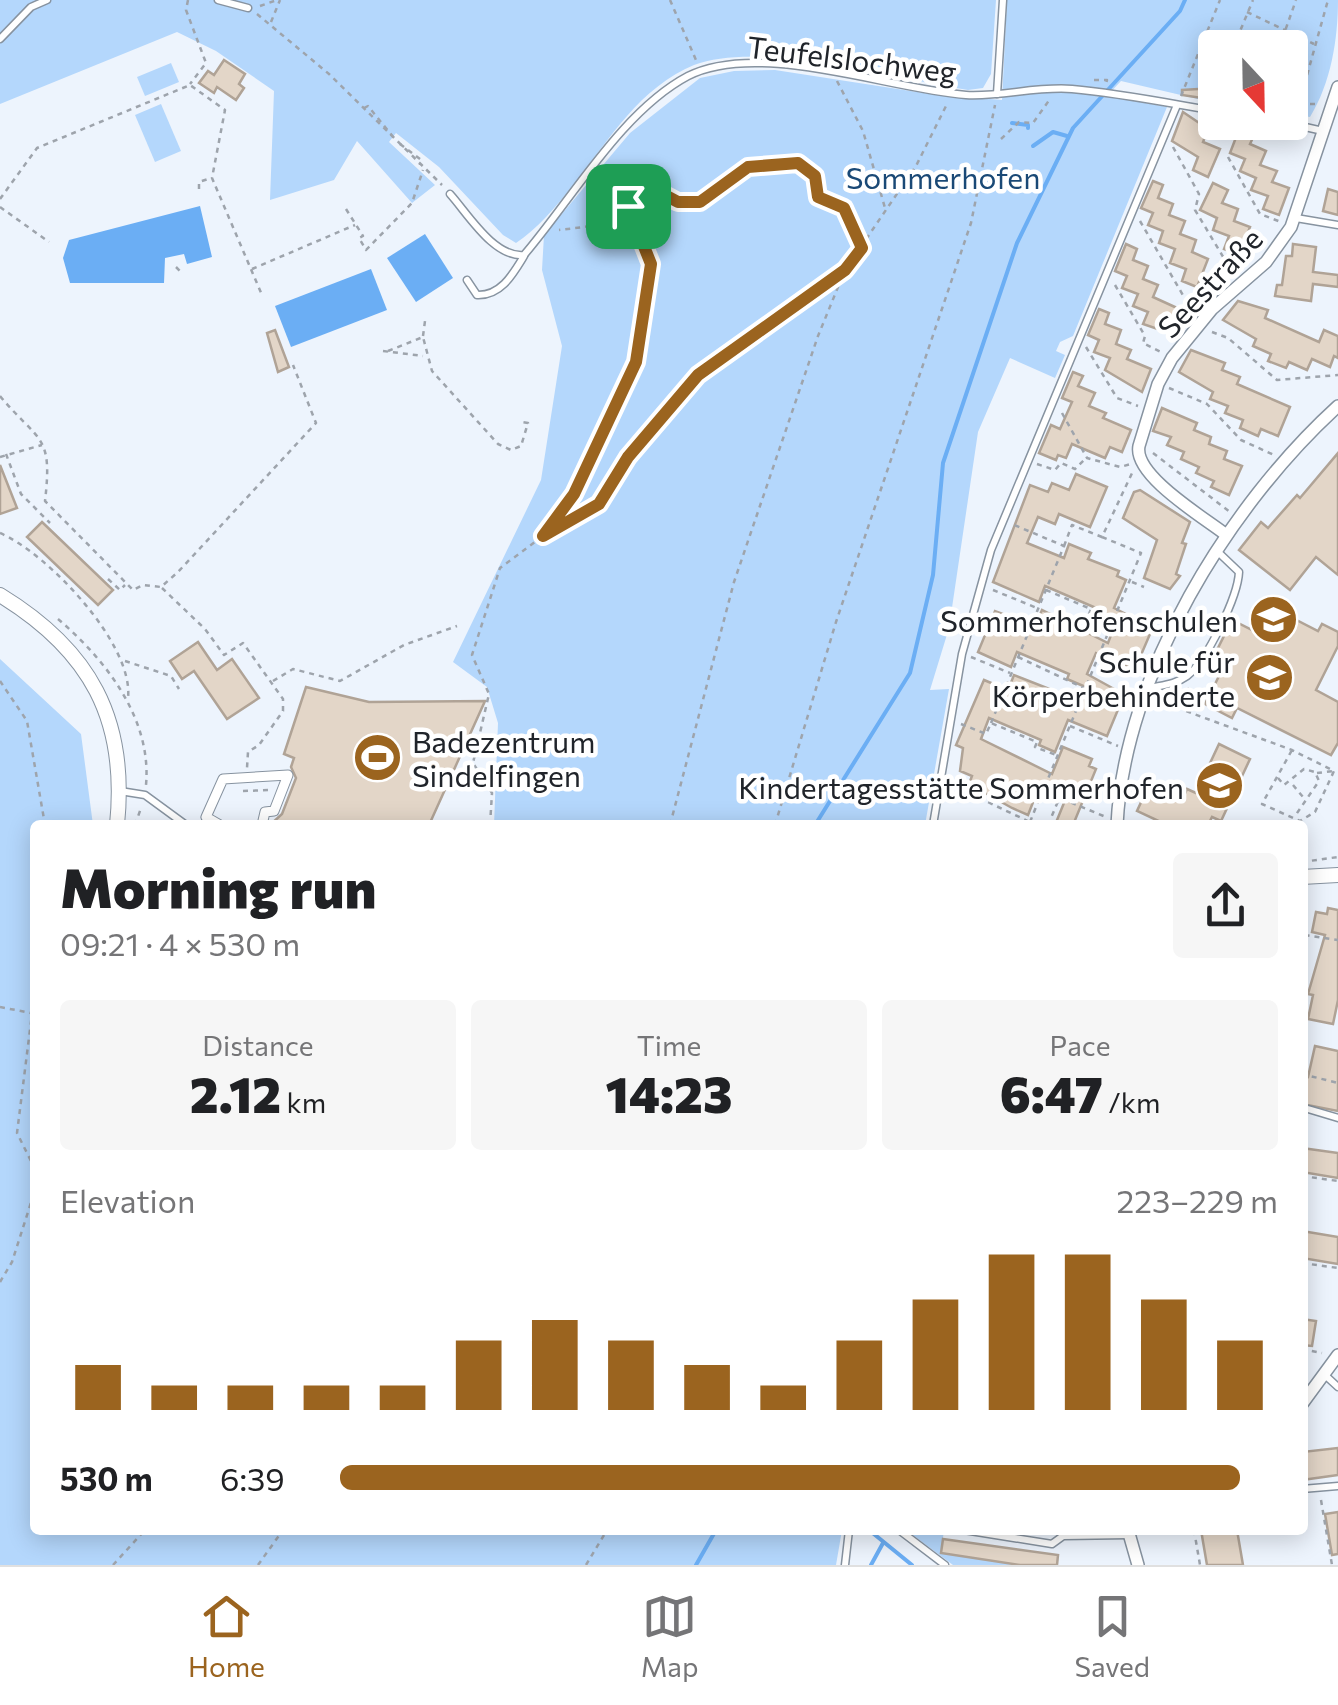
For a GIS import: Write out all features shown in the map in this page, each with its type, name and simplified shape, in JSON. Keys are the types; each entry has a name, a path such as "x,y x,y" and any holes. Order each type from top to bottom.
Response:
{"street":[{"name":"Seestraße","path":"1139,463 1136,455 1148,411 1172,358 1212,309 1266,262 1294,222 1338,87"},
{"path":"1324,131 1338,134"},
{"path":"1117,820 1129,750 1151,684 1225,534 1285,460 1338,406"},
{"path":"1139,463 1225,534"},
{"path":"0,595 49,630 88,671 117,744 117,820"},
{"path":"211,820 206,817 222,779 288,776 274,812 265,812 263,820"},
{"path":"1308,890 1330,876"},
{"path":"1308,1397 1338,1355"},
{"path":"1129,1535 1138,1565"}],"lane":[{"path":"0,39 31,7 46,0"},
{"path":"218,0 248,8"},
{"path":"997,94 1003,0"},
{"name":"Teufelslochweg","path":"467,280 477,295 488,295 511,277 544,226 636,118 666,91 700,71 732,65 783,66 950,92 997,94 1056,89 1177,105"},
{"path":"934,820 969,621 1050,402 1177,105 1198,108"},
{"path":"1308,127 1324,131"},
{"path":"450,194 498,247 514,256 524,255"},
{"path":"1294,222 1338,224"},
{"path":"1151,684 1191,673 1239,581 1234,563 1216,551"},
{"path":"120,791 146,795 179,820"},
{"path":"1308,1109 1338,1118"},
{"path":"1326,1376 1338,1387"},
{"path":"1308,1488 1338,1486"},
{"path":"845,1565 849,1535"},
{"path":"906,1535 945,1565"},
{"path":"995,1535 1052,1544 1063,1536 1085,1535"}],"path":[{"path":"0,198 37,148 190,85 206,63 186,10 188,0"},
{"path":"248,8 279,0"},
{"path":"271,24 279,0"},
{"path":"670,0 700,71"},
{"path":"1177,105 1220,0"},
{"path":"1240,30 1252,0"},
{"path":"1247,12 1284,30 1296,0"},
{"path":"1308,70 1328,0"},
{"path":"248,8 364,108 450,194"},
{"path":"1308,41 1315,44"},
{"path":"1100,80 1107,80"},
{"path":"190,85 225,110 212,178 262,295"},
{"path":"839,86 864,131 886,212"},
{"path":"1001,138 1019,122 1034,123 1056,89"},
{"path":"671,820 734,582 818,336 845,270 916,166 950,92"},
{"path":"777,820 836,622 970,223 997,94"},
{"path":"1308,104 1332,105"},
{"path":"1163,138 1200,194 1195,210 1241,284"},
{"path":"1228,157 1260,214 1294,222"},
{"path":"544,226 555,230 592,226 628,206 644,184 678,202 700,202 748,167 798,163 815,176 818,197 844,208 862,248"},
{"path":"346,208 366,250 412,204 422,167"},
{"path":"199,190 199,182 212,178"},
{"path":"420,180 437,178"},
{"path":"543,536 574,494 636,362 651,264 628,206"},
{"path":"0,208 49,242"},
{"path":"1132,212 1184,297 1212,309"},
{"path":"251,270 356,224"},
{"path":"490,820 492,793 473,763 489,694 472,656 500,568 543,536 599,504 628,457 690,382 845,270"},
{"path":"1105,275 1113,280 1145,336 1143,343 1172,358"},
{"path":"425,321 424,357 498,444 510,450 521,446 528,422 522,422"},
{"path":"1196,326 1228,338 1277,380 1338,375"},
{"path":"423,337 386,351 424,357"},
{"path":"1076,342 1085,345 1117,398 1148,411"},
{"path":"160,587 316,424 293,365"},
{"path":"1158,384 1207,404 1241,440 1285,460"},
{"path":"0,396 43,444 50,460 45,501 126,584 134,590 143,585 160,587 205,629 224,655 243,642 272,682 283,699 283,712 259,745 248,752 248,777"},
{"path":"1050,402 1059,409 1086,458 1120,466 1139,463"},
{"path":"0,456 43,444"},
{"path":"6,454 21,494 50,523"},
{"path":"1160,456 1237,518"},
{"path":"1037,464 1054,470 1060,463 1075,469 1086,458"},
{"path":"1102,537 1123,486 1139,463"},
{"path":"1013,525 1064,546"},
{"path":"962,724 986,734 1072,525 1141,553 1031,820"},
{"path":"0,533 22,544 94,616 123,661 128,698 144,746 146,795 137,820"},
{"path":"108,580 120,590 126,584"},
{"path":"1129,581 1144,587"},
{"path":"989,588 1038,608"},
{"path":"1046,590 1091,609 1089,614 1112,623"},
{"path":"272,682 293,669 340,681 404,645 457,626"},
{"path":"1018,657 1085,689"},
{"path":"972,658 1011,674"},
{"path":"1097,659 1151,684"},
{"path":"123,661 172,676 179,689"},
{"path":"1191,673 1192,682 1180,699 1183,710 1292,750 1334,771"},
{"path":"0,681 28,721 44,820"},
{"path":"991,723 1037,742 1035,747 1057,756"},
{"path":"1070,726 1129,750"},
{"path":"1292,750 1262,804 1298,820"},
{"path":"1286,762 1296,772"},
{"path":"1278,777 1284,785 1304,769 1316,774 1334,771"},
{"path":"1302,820 1314,812 1334,771"},
{"path":"1316,774 1316,791"},
{"path":"1291,782 1305,798"},
{"path":"950,784 1008,808 1006,813 1025,820"},
{"path":"1043,791 1110,820"},
{"path":"1294,818 1305,798 1316,791 1325,792"},
{"path":"1050,820 1059,798"},
{"path":"1308,861 1338,857"},
{"path":"1308,935 1338,940"},
{"path":"0,1007 30,1012"},
{"path":"30,1021 17,1134 30,1159"},
{"path":"1308,1076 1338,1083"},
{"path":"1308,1177 1338,1181"},
{"path":"0,1282 12,1262 30,1206"},
{"path":"1308,1264 1338,1268"},
{"path":"1308,1350 1338,1355"},
{"path":"1322,1507 1332,1565"},
{"path":"113,1565 140,1535"},
{"path":"258,1565 279,1535"},
{"path":"586,1565 604,1535"},
{"path":"1195,1535 1200,1565"}],"green space":[{"path":"0,0 996,0 991,74 983,88 968,90 791,59 722,58 685,69 634,108 560,201 516,243 503,235 439,167 396,133 389,142 435,185 412,203 357,141 334,180 270,200 274,91 216,51 177,32 0,104"},
{"name":"Sommerhofen","path":"1007,0 1338,0 1332,60 1310,117 1308,30 1198,30 1198,99 1121,81 1107,96 1167,107 1073,336 1060,342 1056,351 1065,355 1055,378 1010,358 978,432 949,628 930,690 949,689 926,820 494,820 498,723 487,687 453,662 541,480 562,346 542,270 544,235 630,133 700,78 734,71 775,70 930,94 1002,100"},
{"path":"171,63 179,82 145,96 137,77"},
{"path":"161,104 181,151 155,162 135,115"},
{"path":"0,659 81,734 92,820 30,820 30,1535 841,1535 836,1565 0,1565"},
{"path":"913,1535 943,1535 941,1553 1020,1565 953,1565"}],"water":[{"path":"200,206 212,257 187,264 184,254 165,258 164,283 70,283 63,258 69,240"},
{"path":"425,234 453,278 416,302 387,258"},
{"path":"371,269 387,310 291,347 275,306"}],"building":[{"path":"224,60 245,74 239,84 244,88 236,100 217,87 214,93 199,83 208,71 214,75"},
{"path":"1198,89 1198,97 1182,95 1182,90"},
{"path":"1183,112 1198,122 1198,140 1220,149 1208,177 1193,170 1198,157 1172,141"},
{"path":"1235,140 1252,140 1250,144 1266,151 1260,165 1277,171 1272,182 1289,188 1279,215 1263,209 1268,196 1251,190 1256,178 1240,171 1245,159 1230,153"},
{"path":"1153,181 1163,185 1158,198 1173,204 1169,215 1185,221 1180,234 1196,240 1192,252 1208,259 1197,287 1182,281 1186,269 1170,263 1175,249 1159,243 1163,231 1148,225 1153,213 1141,208"},
{"path":"1213,183 1228,190 1222,203 1238,209 1234,221 1250,227 1239,255 1224,249 1229,236 1213,230 1217,218 1200,210"},
{"path":"1328,189 1338,192 1338,215 1323,211"},
{"path":"1126,244 1137,249 1133,260 1148,266 1143,279 1158,285 1153,297 1188,313 1178,336 1143,324 1148,312 1133,306 1138,294 1122,288 1127,276 1115,271"},
{"path":"1293,244 1316,247 1313,272 1338,275 1338,287 1313,284 1311,301 1275,296 1277,285 1282,285 1286,256 1292,256"},
{"path":"1238,301 1268,310 1265,318 1319,342 1324,330 1338,336 1338,358 1334,356 1330,367 1312,359 1307,370 1289,362 1286,368 1268,361 1271,354 1253,346 1256,339 1223,320"},
{"path":"1099,309 1109,313 1105,324 1121,330 1116,344 1131,350 1127,359 1151,369 1142,392 1105,370 1110,358 1094,352 1099,340 1088,335"},
{"path":"275,330 289,367 278,372 267,333"},
{"path":"1191,350 1225,363 1222,370 1240,377 1237,384 1290,407 1278,436 1261,429 1258,436 1240,428 1243,420 1225,413 1228,406 1210,399 1213,392 1179,372"},
{"path":"1073,372 1083,376 1078,386 1095,393 1089,406 1106,413 1103,418 1131,430 1122,452 1110,447 1105,458 1072,444 1066,458 1058,455 1056,460 1039,453 1051,425 1060,429 1072,402 1062,398"},
{"path":"1162,408 1197,423 1194,430 1211,437 1209,444 1227,451 1224,459 1242,466 1229,495 1211,487 1214,481 1196,473 1199,467 1181,459 1184,452 1167,445 1171,437 1153,431"},
{"path":"1338,453 1338,575 1316,557 1290,590 1239,550 1261,522 1268,528 1297,495 1300,498"},
{"path":"0,465 17,508 0,514"},
{"path":"1076,474 1107,487 1090,527 1059,514 1055,524 1038,517 1027,543 1064,558 1069,544 1091,553 1088,559 1119,571 1117,576 1126,580 1114,608 1144,623 1141,631 1150,634 1135,669 1096,653 1087,674 1116,690 1114,697 1122,700 1107,736 1068,720 1055,752 1039,745 1041,740 989,718 981,739 1052,774 1063,747 1092,759 1089,766 1096,769 1075,820 1057,820 1066,798 1039,787 1028,815 969,784 972,776 960,771 963,748 956,745 984,680 1008,690 1014,675 1052,690 1049,697 1079,709 1088,688 1067,679 1069,674 1017,652 1011,667 978,652 995,611 1035,626 1042,610 1108,643 1116,622 1094,613 1096,608 1045,586 1039,602 993,582 1030,485 1048,492 1052,483 1069,490"},
{"path":"1140,490 1190,522 1176,574 1180,576 1170,589 1144,578 1157,540 1123,518 1134,492"},
{"path":"42,522 113,590 98,605 27,537"},
{"name":"Schule für Körperbehinderte","path":"1279,611 1318,631 1322,624 1338,632 1338,646 1316,690 1338,702 1338,743 1331,755 1237,708 1232,718 1205,704 1225,664 1213,658 1232,620 1266,637"},
{"path":"198,642 217,670 232,659 259,698 227,719 194,671 182,679 170,661"},
{"name":"Badezentrum Sindelfingen","path":"306,687 369,702 485,701 431,820 275,820 282,814 296,778 291,767 294,758 284,754"},
{"name":"Kindertagesstätte Sommerhofen","path":"1219,744 1250,759 1221,820 1156,820 1137,811 1150,783 1183,798 1187,789 1196,793"},
{"path":"1328,908 1338,910 1338,1000 1333,1024 1308,1019 1313,995 1308,994 1325,935 1312,932 1316,912 1327,914"},
{"path":"1315,1046 1338,1051 1338,1111 1308,1105 1308,1077"},
{"path":"1308,1149 1338,1153 1338,1178 1308,1173"},
{"path":"1308,1232 1338,1237 1338,1264 1308,1259"},
{"path":"1308,1320 1316,1321 1312,1346 1308,1346"},
{"path":"1338,1448 1338,1475 1308,1479 1308,1451"},
{"path":"1338,1512 1338,1554 1332,1555 1325,1514"},
{"path":"1202,1535 1238,1535 1243,1565 1207,1565"},
{"path":"943,1539 1058,1555 1057,1565 1020,1565 941,1553"}],"waterway":[{"path":"818,820 910,673 933,575 943,463 1017,243 1073,128 1180,11 1185,0"},
{"path":"1012,123 1028,128"},
{"path":"1033,146 1053,132 1067,136"},
{"path":"696,1565 713,1535"},
{"path":"875,1535 912,1565"},
{"path":"871,1565 883,1543"}],"place":[{"name":"Sommerhofenschulen","path":"1273,619"},
{"name":"Schule für Körperbehinderte","path":"1270,677"},
{"name":"Badezentrum Sindelfingen","path":"377,757"},
{"name":"Kindertagesstätte Sommerhofen","path":"1219,786"}],"route":[{"path":"798,163 815,176 818,197 844,208 862,248 845,270 682,389 628,457 599,504 543,536 574,494 636,362 651,264 628,206 644,184 662,190 678,202 700,202 748,167 798,163"}]}
